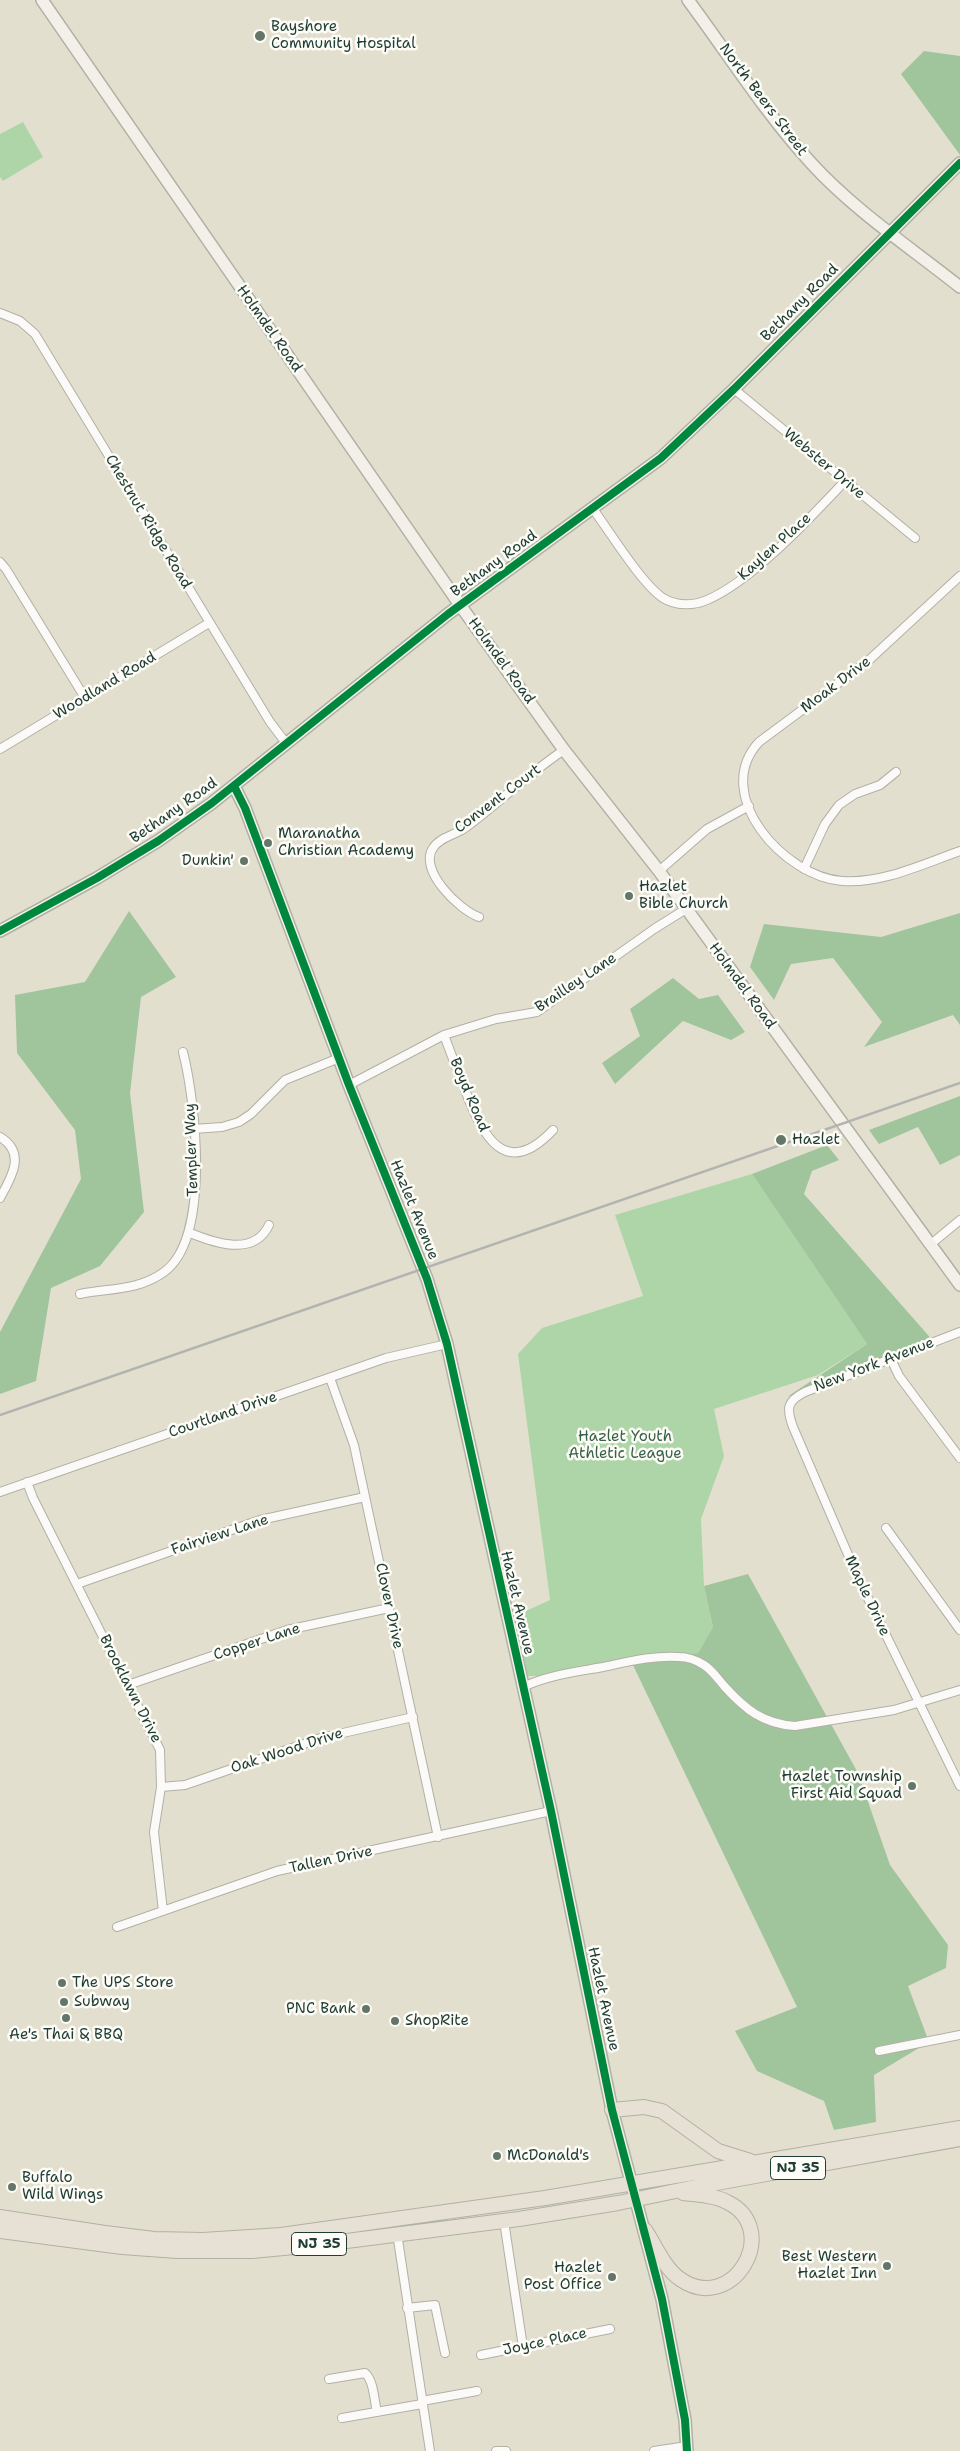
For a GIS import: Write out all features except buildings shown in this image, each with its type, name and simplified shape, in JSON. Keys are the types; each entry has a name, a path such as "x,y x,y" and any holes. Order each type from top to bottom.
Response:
{"highway":[{"path":"612,2110 644,2107 662,2111 718,2151 754,2162"},
{"name":"NJ 35","path":"0,2217 126,2236 203,2240 316,2231 632,2184 960,2128"},
{"name":"NJ 35","path":"0,2231 136,2249 221,2252 314,2245 397,2233 504,2221 637,2200 709,2184 960,2139"},
{"path":"645,2230 672,2272 687,2284 702,2288 719,2286 729,2282 744,2268 752,2244 749,2227 741,2213 732,2204 716,2198 677,2192"}],"street":[{"name":"Holmdel Road","path":"42,0 460,606 564,750 659,870 686,910 960,1285"},
{"name":"North Beers Street","path":"688,0 767,111 809,161 838,190 874,221 960,288"},
{"name":"Bethany Road","path":"0,931 97,878 158,841 234,786 460,606 661,458 734,389 960,163"},
{"name":"Chestnut Ridge Road","path":"0,313 20,320 35,334 270,722 286,743"},
{"name":"Webster Drive","path":"734,389 915,538"},
{"name":"Kaylen Place","path":"593,509 655,592 678,604 697,603 719,594 751,572 845,481"},
{"path":"0,562 85,698"},
{"name":"Moak Drive","path":"960,576 868,661 755,746 748,756 743,786 749,806 771,844 782,856 804,869 828,879 861,881 887,876 960,851"},
{"name":"Woodland Road","path":"0,750 209,622"},
{"name":"Convent Court","path":"478,917 468,913 454,901 432,870 430,853 438,841 464,828 546,762 564,750"},
{"path":"804,869 825,824 839,805 855,794 880,785 896,772"},
{"name":"Hazlet Avenue","path":"234,786 245,808 349,1085 427,1279 447,1344 551,1811 612,2110 662,2300 686,2420 687,2448"},
{"path":"659,870 707,829 749,806"},
{"name":"Brailley Lane","path":"349,1085 444,1036 496,1019 537,1012 654,929 686,910"},
{"name":"Boyd Road","path":"444,1036 479,1126 493,1144 513,1152 526,1150 538,1145 553,1130"},
{"name":"Templer Way","path":"80,1294 124,1289 159,1276 178,1258 190,1233 195,1185 193,1129 188,1072 183,1052"},
{"path":"193,1129 222,1127 240,1122 251,1114 285,1080 339,1058"},
{"path":"0,1137 12,1148 16,1164 14,1173 0,1198"},
{"path":"931,1244 960,1220"},
{"path":"190,1233 218,1242 239,1245 256,1240 269,1225"},
{"name":"New York Avenue","path":"790,1402 805,1392 960,1332"},
{"name":"Courtland Drive","path":"0,1492 386,1358 447,1344"},
{"path":"891,1359 899,1376 960,1458"},
{"name":"Clover Drive","path":"330,1378 354,1445 438,1836"},
{"name":"Maple Drive","path":"790,1402 789,1417 792,1427 859,1580 960,1786"},
{"name":"Brooklawn Drive","path":"27,1482 33,1498 160,1750 161,1786 154,1832 163,1911"},
{"name":"Fairview Lane","path":"77,1584 260,1520 365,1497"},
{"path":"886,1528 960,1630"},
{"name":"Copper Lane","path":"128,1685 287,1630 389,1608"},
{"path":"523,1687 543,1678 642,1660 677,1656 697,1661 704,1665 748,1711 759,1718 780,1724 811,1724 894,1710 960,1690"},
{"name":"Oak Wood Drive","path":"161,1786 185,1785 321,1738 413,1717"},
{"name":"Tallen Drive","path":"117,1927 278,1871 551,1811"},
{"path":"879,2051 960,2035"},
{"path":"504,2221 523,2347"},
{"path":"397,2233 430,2451"},
{"path":"407,2308 435,2304 445,2353"},
{"name":"Joyce Place","path":"481,2355 610,2329"},
{"path":"329,2379 367,2374 371,2382 377,2412"},
{"path":"342,2418 477,2391"},
{"path":"654,2451 687,2448"},
{"path":"496,2451 506,2451"}],"green space":[{"path":"924,51 960,56 960,155 901,74"},
{"path":"23,122 43,157 3,181 0,177 0,134"},
{"path":"129,911 176,977 141,997 130,1093 144,1212 100,1266 51,1288 36,1381 0,1394 0,1332 81,1179 75,1130 17,1053 15,995 85,982"},
{"path":"960,913 960,1025 953,1015 864,1047 882,1022 833,958 791,964 774,1000 750,967 764,924 881,937"},
{"path":"673,978 699,999 718,995 745,1032 731,1040 683,1021 615,1084 602,1063 640,1036 630,1009"},
{"path":"960,1096 960,1155 940,1165 918,1127 879,1144 869,1130"},
{"path":"827,1145 839,1160 812,1171 804,1194 935,1343 787,1397 867,1344 752,1174"},
{"name":"Hazlet Youth Athletic League","path":"752,1174 867,1344 818,1375 714,1409 724,1456 701,1519 704,1586 713,1627 698,1653 631,1661 558,1676 528,1676 515,1616 550,1600 518,1354 542,1328 643,1296 615,1215"},
{"path":"748,1574 858,1773 890,1865 948,1945 946,1968 908,1986 929,2042 874,2075 876,2122 834,2130 824,2101 757,2071 735,2031 797,2007 631,1661 698,1653 713,1627 704,1586"}],"railway":[{"path":"0,1415 960,1083"}],"cycle path":[{"path":"0,931 97,878 158,841 212,803 448,614 661,458 734,389 960,163"},
{"path":"234,786 245,808 349,1085 427,1279 447,1344 551,1811 612,2110 662,2299 685,2420 687,2451"}],"place":[{"name":"Bayshore Community Hospital","path":"260,36"},
{"name":"Maranatha Christian Academy","path":"268,843"},
{"name":"Dunkin'","path":"244,861"},
{"name":"Hazlet Bible Church","path":"629,896"},
{"name":"Hazlet","path":"781,1140"},
{"name":"Hazlet Township First Aid Squad","path":"912,1786"},
{"name":"The UPS Store","path":"62,1983"},
{"name":"Subway","path":"64,2002"},
{"name":"PNC Bank","path":"366,2009"},
{"name":"Ae's Thai & BBQ","path":"66,2018"},
{"name":"ShopRite","path":"395,2021"},
{"name":"McDonald's","path":"497,2156"},
{"name":"Buffalo Wild Wings","path":"12,2187"},
{"name":"Best Western Hazlet Inn","path":"887,2266"},
{"name":"Hazlet Post Office","path":"612,2277"}]}
